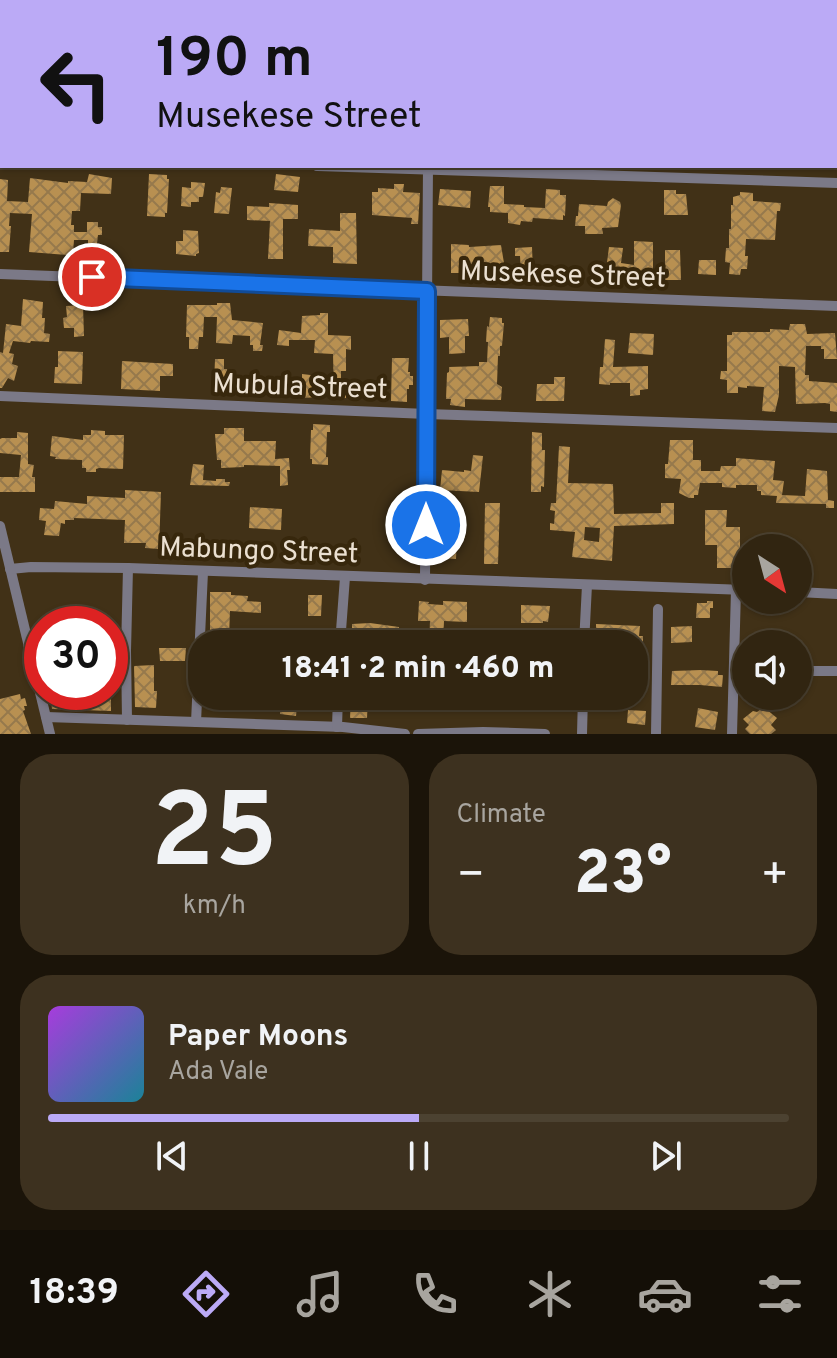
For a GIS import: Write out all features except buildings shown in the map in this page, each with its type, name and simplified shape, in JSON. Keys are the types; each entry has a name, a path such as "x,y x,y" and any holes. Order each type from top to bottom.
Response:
{"street":[{"path":"425,580 428,168 837,183"},
{"name":"Musekese Street","path":"0,274 837,306"},
{"name":"Mubula Street","path":"0,396 837,428"},
{"path":"1,532 24,630"},
{"path":"127,606 128,568"},
{"name":"Mabungo Street","path":"10,569 128,568 732,590"},
{"path":"196,722 203,572"},
{"path":"341,630 345,577"},
{"path":"585,630 587,585"},
{"path":"812,593 837,594"},
{"path":"656,734 658,609"},
{"path":"812,671 837,671"},
{"path":"44,710 50,734"},
{"path":"127,710 127,720"},
{"path":"339,710 341,730"},
{"path":"582,734 583,710"},
{"path":"732,734 735,710"},
{"path":"46,717 405,734"},
{"path":"418,734 545,734"}],"route":[{"path":"92,277 427,291 426,525"}]}
